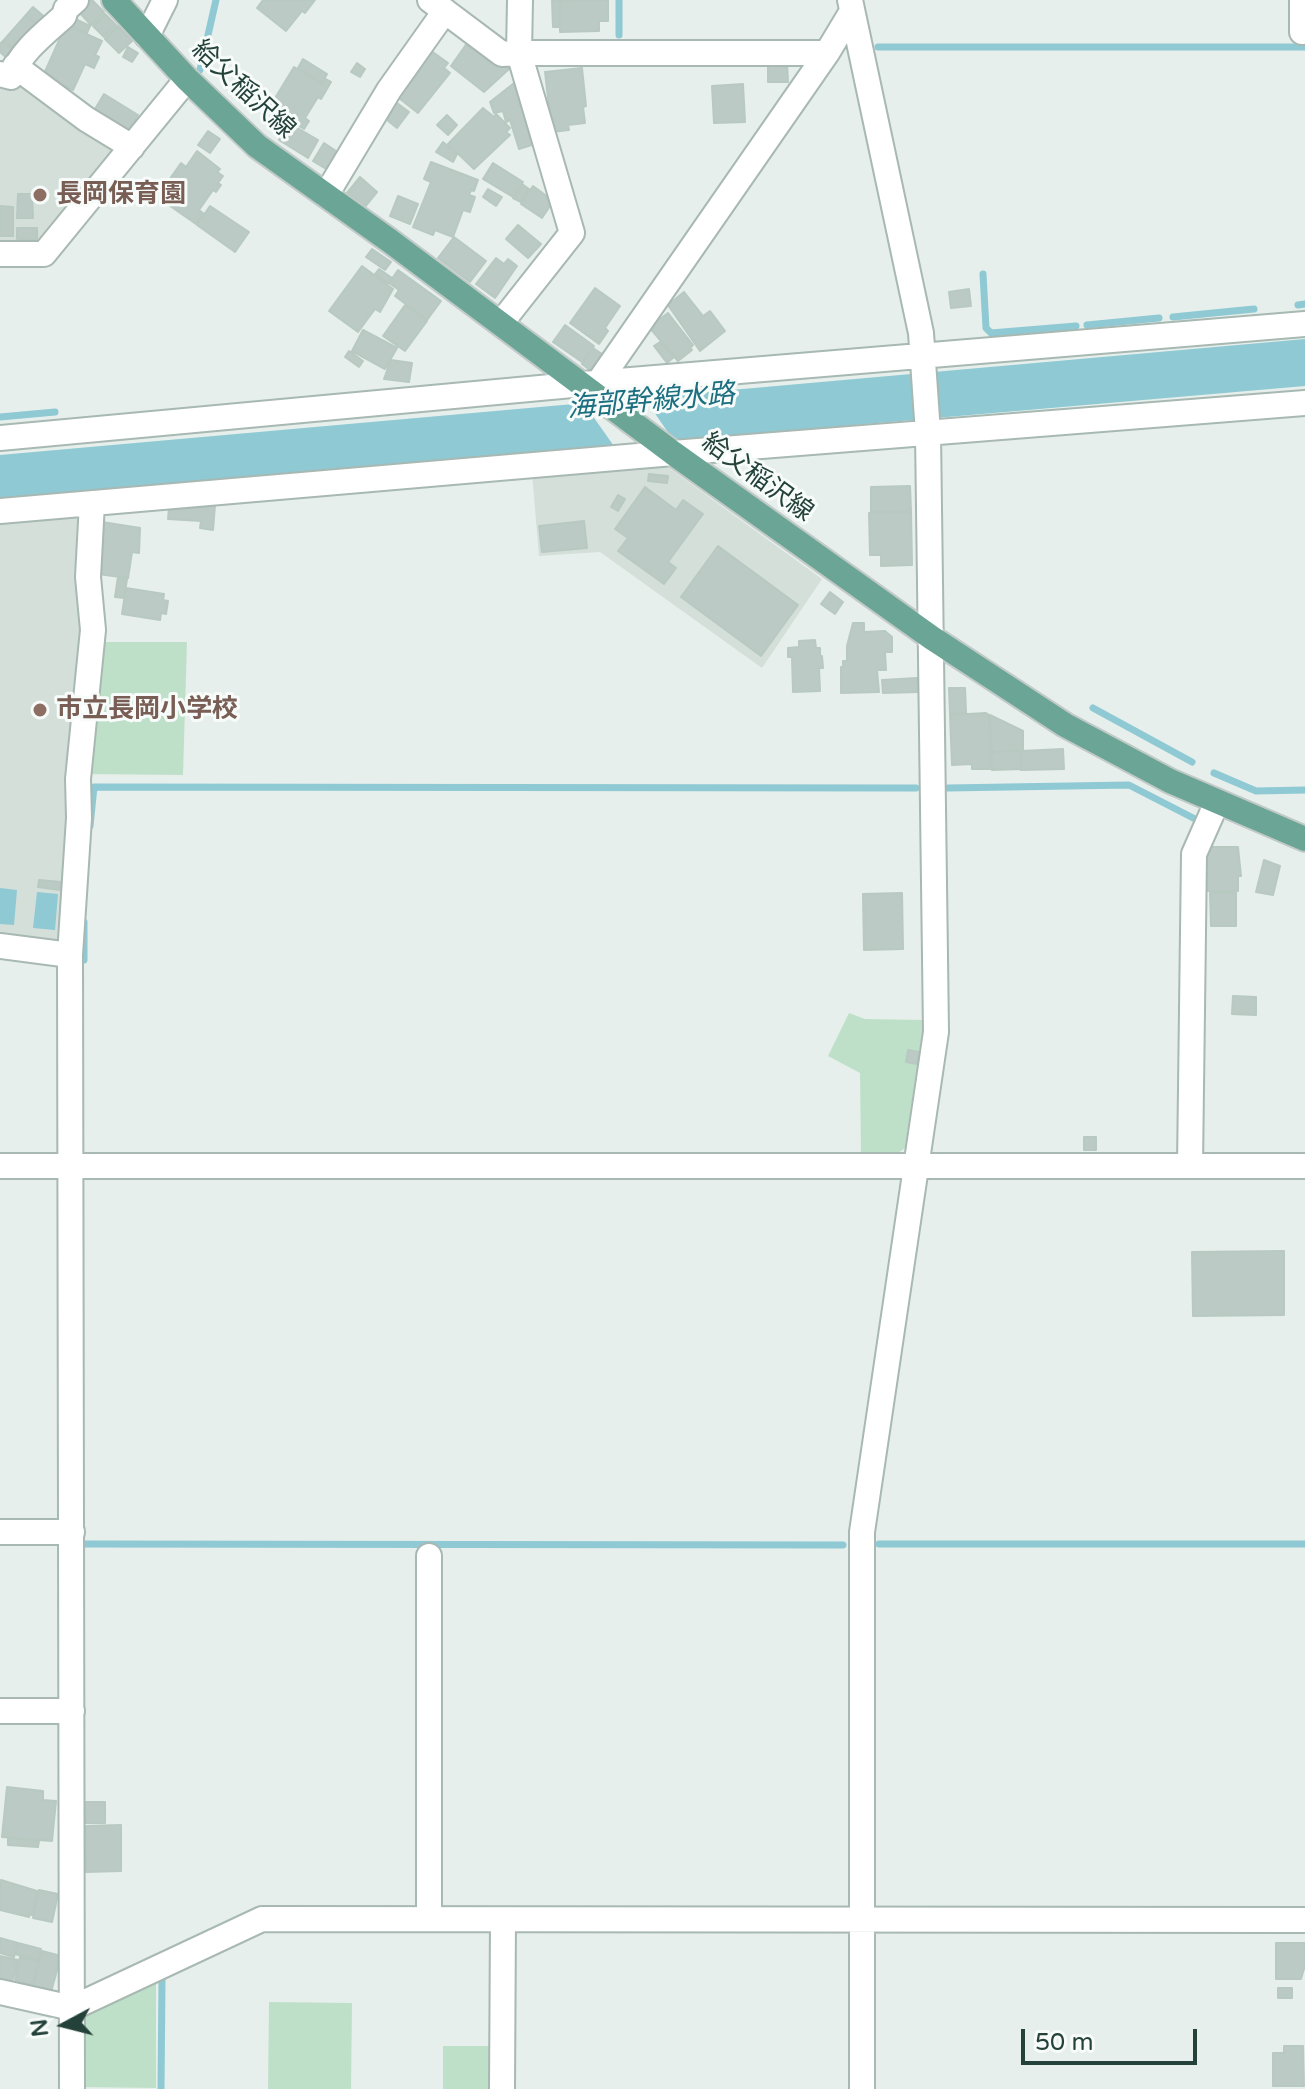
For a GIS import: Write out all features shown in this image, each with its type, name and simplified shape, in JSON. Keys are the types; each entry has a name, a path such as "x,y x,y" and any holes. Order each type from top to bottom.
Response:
{"main road":[{"name":"給父稲沢線","path":"114,0 187,79 257,146 594,388 668,449 932,638 1065,725 1170,781 1305,839"}],"street":[{"path":"76,0 66,9 64,16 8,70 132,147"},
{"path":"147,36 165,0"},
{"path":"501,323 572,233 519,53 520,0"},
{"path":"1302,0 1302,32"},
{"path":"326,195 438,5 502,54 827,53"},
{"path":"594,388 827,53 850,6"},
{"path":"850,6 921,333 928,427 936,1032 862,1532 862,2089"},
{"path":"0,254 44,254 187,79"},
{"path":"0,438 923,362 1305,324"},
{"path":"0,511 928,427 1305,403"},
{"path":"72,2089 70,955 79,818 78,779 93,630 88,577 92,503"},
{"path":"1190,1166 1194,854 1217,802"},
{"path":"0,946 70,955"},
{"path":"0,1166 1305,1166"},
{"path":"0,1532 72,1532"},
{"path":"429,1556 429,1919"},
{"path":"0,1711 72,1711"},
{"path":"0,1992 72,2008 262,1919 1305,1920"},
{"path":"502,2089 503,1920"}],"shaded area":[{"name":"長岡保育園","path":"16,73 121,145 39,245 0,244 0,80"},
{"path":"662,463 822,579 762,668 600,552 539,556 532,473"},
{"name":"市立長岡小学校","path":"86,514 88,630 63,943 0,936 0,522"}],"green space":[{"path":"97,642 187,642 183,775 85,774"},
{"path":"849,1013 865,1019 924,1020 905,1148 897,1154 861,1155 860,1073 828,1056"},
{"path":"156,1980 156,2088 79,2087 82,2015"},
{"path":"269,2002 352,2003 351,2089 268,2089"},
{"path":"443,2046 498,2046 498,2089 443,2089"}],"water":[{"name":"海部幹線水路","path":"1305,339 1305,386 0,499 0,455"},
{"path":"0,888 17,890 14,925 0,924"},
{"path":"37,892 58,894 55,930 33,928"}],"pier":[{"path":"641,393 676,444 616,449 580,398"}],"building":[{"path":"89,0 104,12 91,25 78,11"},
{"path":"263,0 315,0 286,31 257,8"},
{"path":"559,0 559,27 553,27 552,1"},
{"path":"608,0 608,21 599,21 599,31 560,32 560,1"},
{"path":"33,7 48,20 41,27 26,15"},
{"path":"105,14 116,25 104,37 93,26"},
{"path":"26,15 39,27 17,52 3,41"},
{"path":"71,17 90,26 87,33 67,25"},
{"path":"66,25 102,41 95,55 99,57 94,68 85,64 73,90 43,76"},
{"path":"118,26 132,41 119,53 105,39"},
{"path":"470,39 509,69 484,92 451,66"},
{"path":"3,41 16,53 9,60 0,52"},
{"path":"128,47 138,53 132,62 123,57"},
{"path":"430,50 448,63 444,68 450,73 418,113 395,95"},
{"path":"303,59 327,74 322,83 298,68"},
{"path":"787,62 788,82 768,82 768,63"},
{"path":"357,63 365,69 360,77 351,72"},
{"path":"294,67 322,84 325,79 331,82 305,118 309,121 304,129 269,108"},
{"path":"582,68 585,123 568,125 569,130 552,132 545,72"},
{"path":"518,80 538,143 519,149 510,120 506,122 503,111 494,113 490,102"},
{"path":"743,84 745,122 714,123 712,86"},
{"path":"104,94 138,115 126,135 92,114"},
{"path":"393,100 409,112 397,128 381,115"},
{"path":"483,108 494,117 496,114 510,128 506,132 510,135 474,169 448,144"},
{"path":"447,115 457,125 448,135 437,125"},
{"path":"289,123 318,140 308,158 279,140"},
{"path":"208,131 220,139 210,153 198,145"},
{"path":"443,142 457,154 453,162 436,152"},
{"path":"324,143 342,155 331,172 313,161"},
{"path":"197,151 220,169 217,172 223,176 218,183 221,185 216,192 213,190 199,210 204,214 196,224 163,201 167,194 162,190 181,163 186,167"},
{"path":"431,162 478,180 469,195 475,197 470,212 463,210 453,237 435,230 433,235 413,227 431,182 424,179"},
{"path":"493,163 523,182 513,197 483,179"},
{"path":"360,177 377,192 364,208 347,193"},
{"path":"522,184 529,189 521,202 513,198"},
{"path":"533,186 552,203 542,218 521,204"},
{"path":"488,189 502,197 496,206 483,197"},
{"path":"18,194 32,194 33,218 17,218"},
{"path":"398,196 418,204 410,224 390,216"},
{"path":"0,206 13,207 13,236 0,236"},
{"path":"210,206 249,232 235,252 197,225"},
{"path":"518,225 541,244 528,258 506,239"},
{"path":"17,228 37,228 37,239 17,239"},
{"path":"454,237 486,261 470,282 438,258"},
{"path":"372,249 391,262 385,270 366,257"},
{"path":"496,258 504,264 508,259 517,266 495,298 476,284"},
{"path":"362,266 393,289 380,312 375,309 358,332 329,311"},
{"path":"379,269 392,278 388,284 375,274"},
{"path":"398,270 441,301 427,320 395,296 399,290 389,283"},
{"path":"595,288 620,306 605,328 608,331 599,344 570,323"},
{"path":"969,289 971,306 951,308 949,292"},
{"path":"684,292 703,316 710,311 725,331 700,351 668,305"},
{"path":"405,305 427,321 405,351 383,336"},
{"path":"668,313 693,345 692,350 678,361 649,327"},
{"path":"565,325 594,346 582,362 553,342"},
{"path":"363,330 397,348 385,369 352,351"},
{"path":"660,342 674,357 667,363 654,346"},
{"path":"593,348 602,354 590,370 582,364"},
{"path":"349,351 363,361 359,367 345,357"},
{"path":"391,360 412,363 409,382 384,379"},
{"path":"649,474 668,476 667,483 648,481"},
{"path":"910,486 911,511 871,512 871,487"},
{"path":"645,487 676,510 683,500 703,514 668,562 676,568 664,584 618,551 628,538 615,529"},
{"path":"618,495 625,499 618,511 611,507"},
{"path":"215,505 213,530 200,528 201,521 168,519 169,508"},
{"path":"911,512 912,565 881,566 881,555 870,555 869,513"},
{"path":"584,521 587,548 542,552 539,526"},
{"path":"102,522 140,528 139,553 132,552 128,578 98,574 103,541 100,540"},
{"path":"718,546 798,605 761,656 681,597"},
{"path":"118,577 127,579 124,598 115,597"},
{"path":"126,588 164,594 163,600 168,601 166,614 161,613 160,620 122,614"},
{"path":"830,592 843,602 835,614 821,604"},
{"path":"853,623 864,623 864,632 885,631 892,637 892,652 885,652 886,670 877,670 879,692 841,693 841,667 843,661 847,661"},
{"path":"815,640 822,656 820,691 793,692 792,657 788,657 788,648 799,647 799,641"},
{"path":"917,678 918,692 883,693 882,680"},
{"path":"949,688 965,688 966,713 950,714"},
{"path":"950,715 989,715 991,769 972,769 972,764 952,765"},
{"path":"990,715 1023,731 1023,750 992,752"},
{"path":"1063,749 1064,769 1021,770 1021,751"},
{"path":"1020,751 1021,769 992,770 992,752"},
{"path":"1205,847 1238,847 1241,876 1238,876 1238,891 1205,891"},
{"path":"1264,860 1280,866 1273,895 1256,892"},
{"path":"39,880 61,882 60,890 38,887"},
{"path":"902,893 903,949 864,950 863,894"},
{"path":"1210,893 1236,893 1236,926 1211,926"},
{"path":"1233,996 1256,997 1256,1015 1232,1014"},
{"path":"908,1050 919,1052 917,1064 906,1062"},
{"path":"1084,1137 1096,1137 1096,1150 1084,1150"},
{"path":"1284,1251 1284,1315 1193,1316 1192,1252"},
{"path":"7,1787 43,1791 43,1800 56,1801 52,1841 2,1837"},
{"path":"85,1802 105,1802 105,1823 85,1823"},
{"path":"121,1825 121,1871 86,1872 86,1854 82,1854 82,1845 86,1844 86,1826"},
{"path":"8,1838 39,1841 38,1847 8,1845"},
{"path":"1,1880 37,1891 32,1915 29,1917 0,1910"},
{"path":"39,1890 58,1894 52,1922 33,1918"},
{"path":"0,1938 18,1943 14,1957 0,1953"},
{"path":"18,1943 41,1949 38,1960 15,1954"},
{"path":"1276,1943 1305,1943 1305,1965 1301,1979 1276,1979"},
{"path":"42,1951 61,1956 51,1992 33,1988"},
{"path":"0,1956 18,1960 12,1982 0,1979"},
{"path":"20,1957 39,1962 32,1985 15,1980"},
{"path":"1278,1988 1292,1988 1292,1998 1278,1998"},
{"path":"1284,2046 1303,2046 1304,2086 1273,2086 1273,2053 1284,2053"}],"waterway":[{"path":"200,70 216,0"},
{"path":"619,0 619,35"},
{"path":"878,47 1305,47"},
{"path":"983,274 986,328 991,333 1076,326"},
{"path":"1298,305 1305,304"},
{"path":"1173,317 1254,309"},
{"path":"1087,325 1159,318"},
{"path":"0,417 55,412"},
{"path":"1093,708 1192,762"},
{"path":"1214,773 1256,791 1305,790"},
{"path":"948,788 1129,785 1199,821"},
{"path":"90,826 94,787 916,788"},
{"path":"84,922 84,960"},
{"path":"84,1544 843,1545"},
{"path":"879,1544 1305,1544"},
{"path":"161,2089 162,1980"}],"place":[{"name":"長岡保育園","path":"40,195"},
{"name":"市立長岡小学校","path":"40,710"}]}
